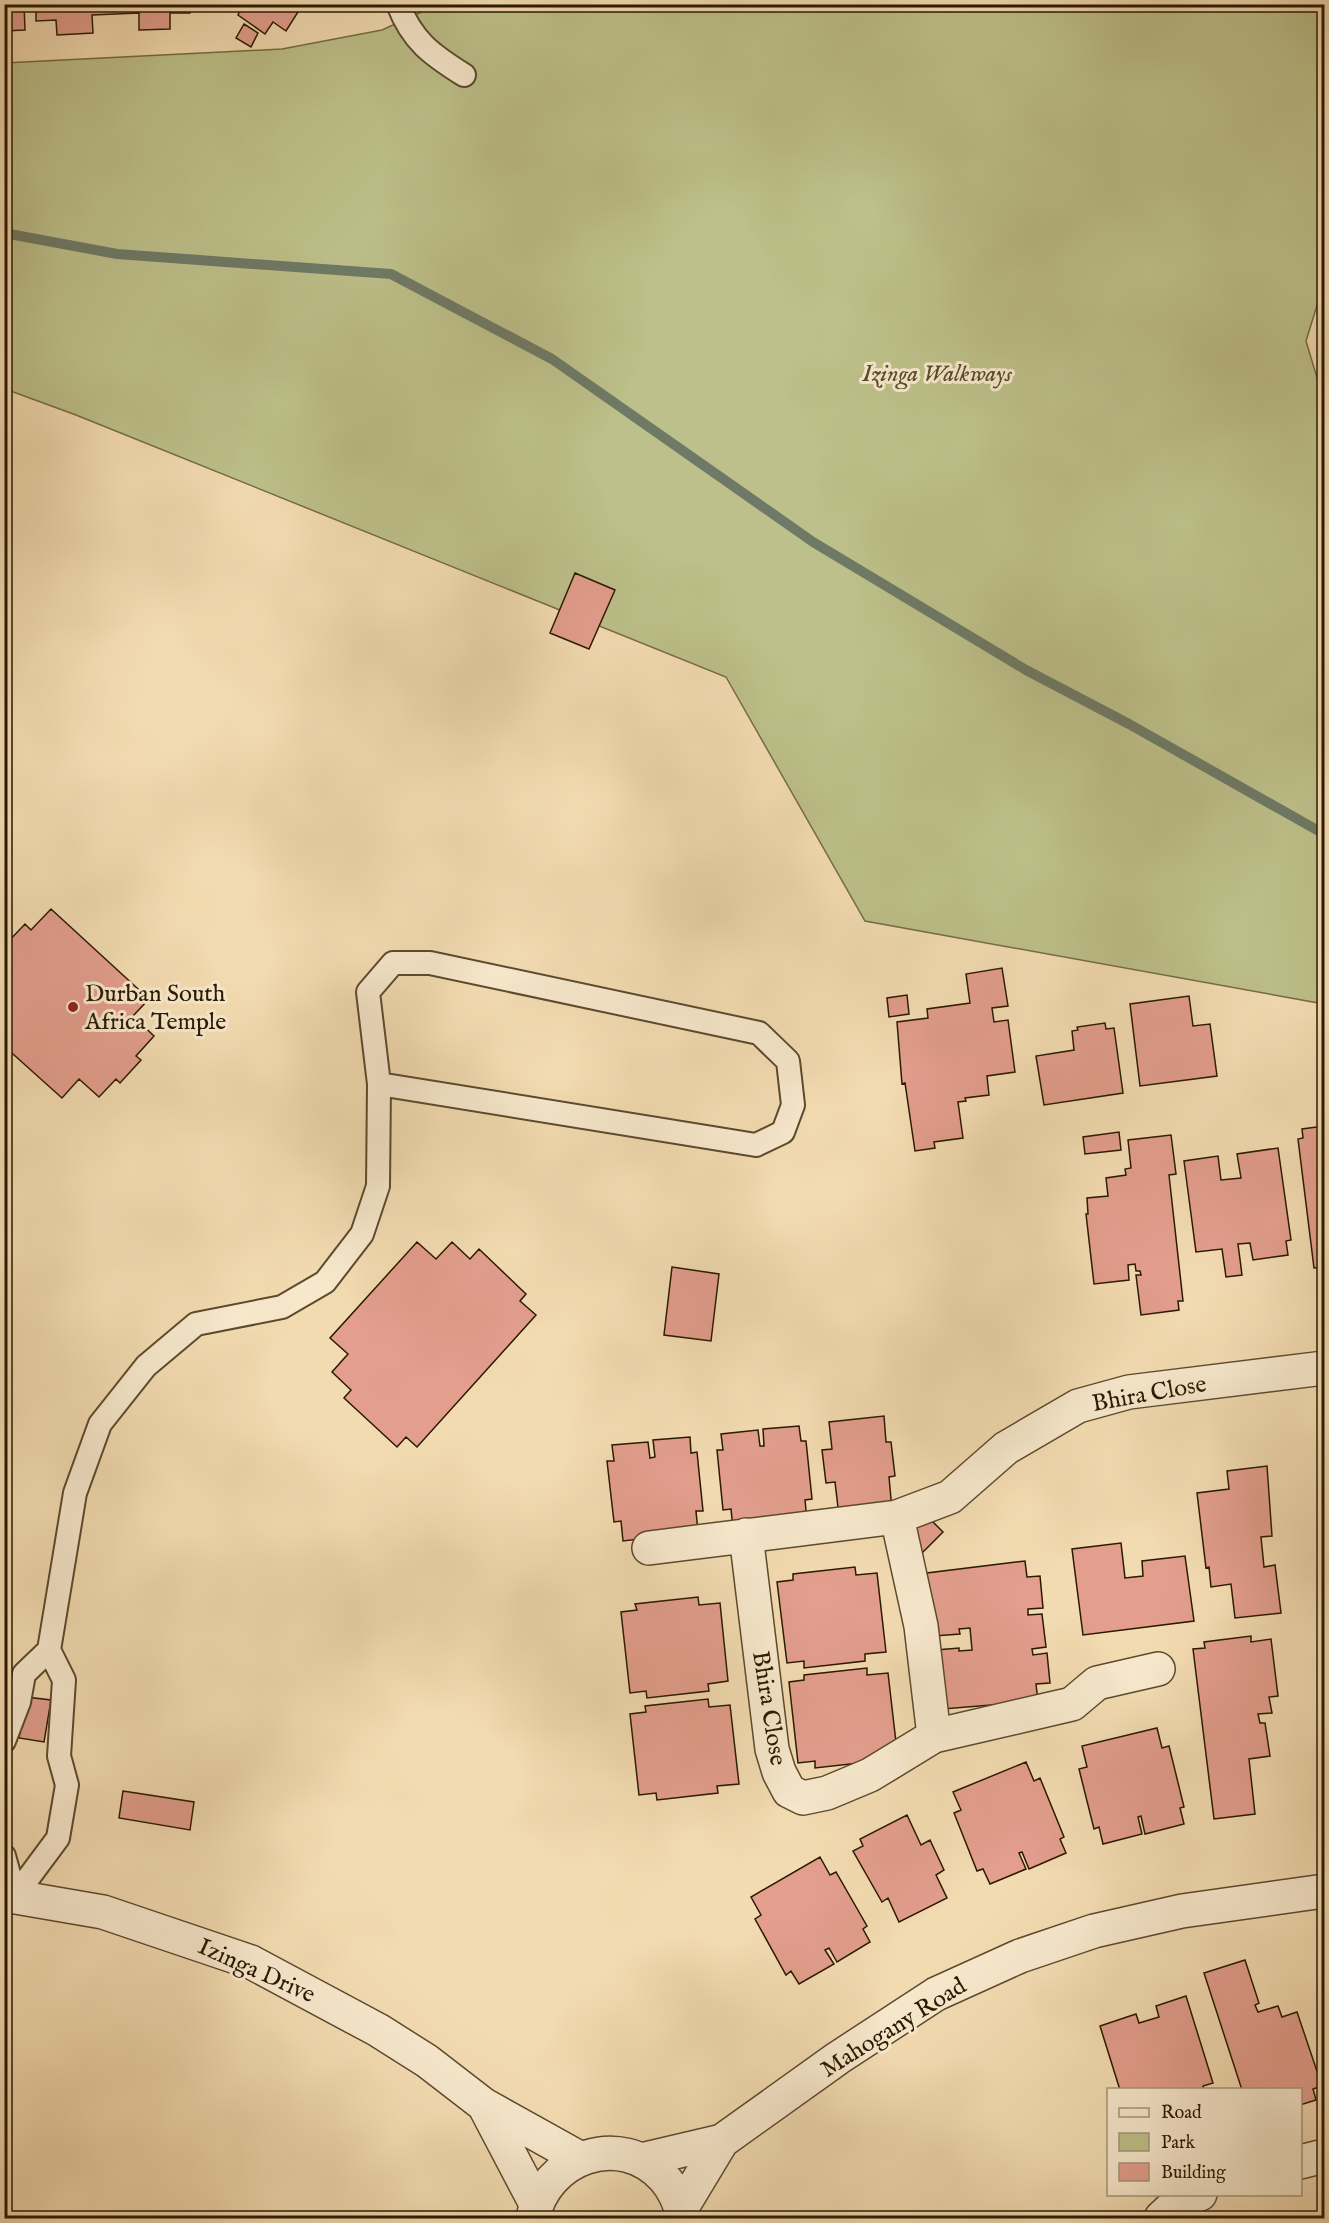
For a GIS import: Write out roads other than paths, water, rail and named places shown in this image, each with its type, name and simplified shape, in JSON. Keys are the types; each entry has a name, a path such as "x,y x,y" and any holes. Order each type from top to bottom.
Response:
{"street":[{"name":"Bhira Close","path":"649,1548 897,1517 950,1497 1006,1448 1078,1406 1129,1392 1324,1368"},
{"path":"897,1517 921,1626 934,1736"},
{"name":"Bhira Close","path":"746,1535 772,1749 778,1773 789,1791 803,1798 827,1793 870,1775 934,1736 1072,1704 1097,1683 1158,1669"},
{"name":"Mahogany Road","path":"722,2141 838,2058 936,1994 1020,1956 1094,1931 1182,1911 1324,1891"},
{"name":"Izinga Drive","path":"10,1896 103,1912 251,1962 378,2030 428,2061 484,2105 581,2159"},
{"path":"484,2105 535,2211"},
{"path":"641,2160 722,2141"},
{"path":"682,2214 722,2141"},
{"path":"535,2211 549,2181 567,2164 591,2155 616,2153 641,2160 666,2180 677,2196 682,2214"},
{"path":"1302,2162 1324,2156"},
{"path":"1161,2218 1176,2204 1195,2196"}],"lane":[{"path":"398,4 412,35 431,53 464,75"},
{"path":"10,1896 58,1838 67,1785 59,1756 64,1680 49,1650 75,1493 100,1424 146,1366 196,1324 282,1307 325,1282 362,1234 378,1186 379,1084 368,992 393,963 430,963 759,1033 788,1061 793,1105 783,1132 756,1145 379,1084"},
{"path":"4,1741 19,1702 24,1674 49,1650"},
{"path":"4,1856 10,1896"}],"waterway":[{"path":"4,233 117,254 391,274 552,359 813,542 1026,670 1129,724 1324,834"}],"place":[{"name":"Durban South Africa Temple","path":"73,1007"}],"park label":[{"name":"Izinga Walkways","path":"937,373"}]}
